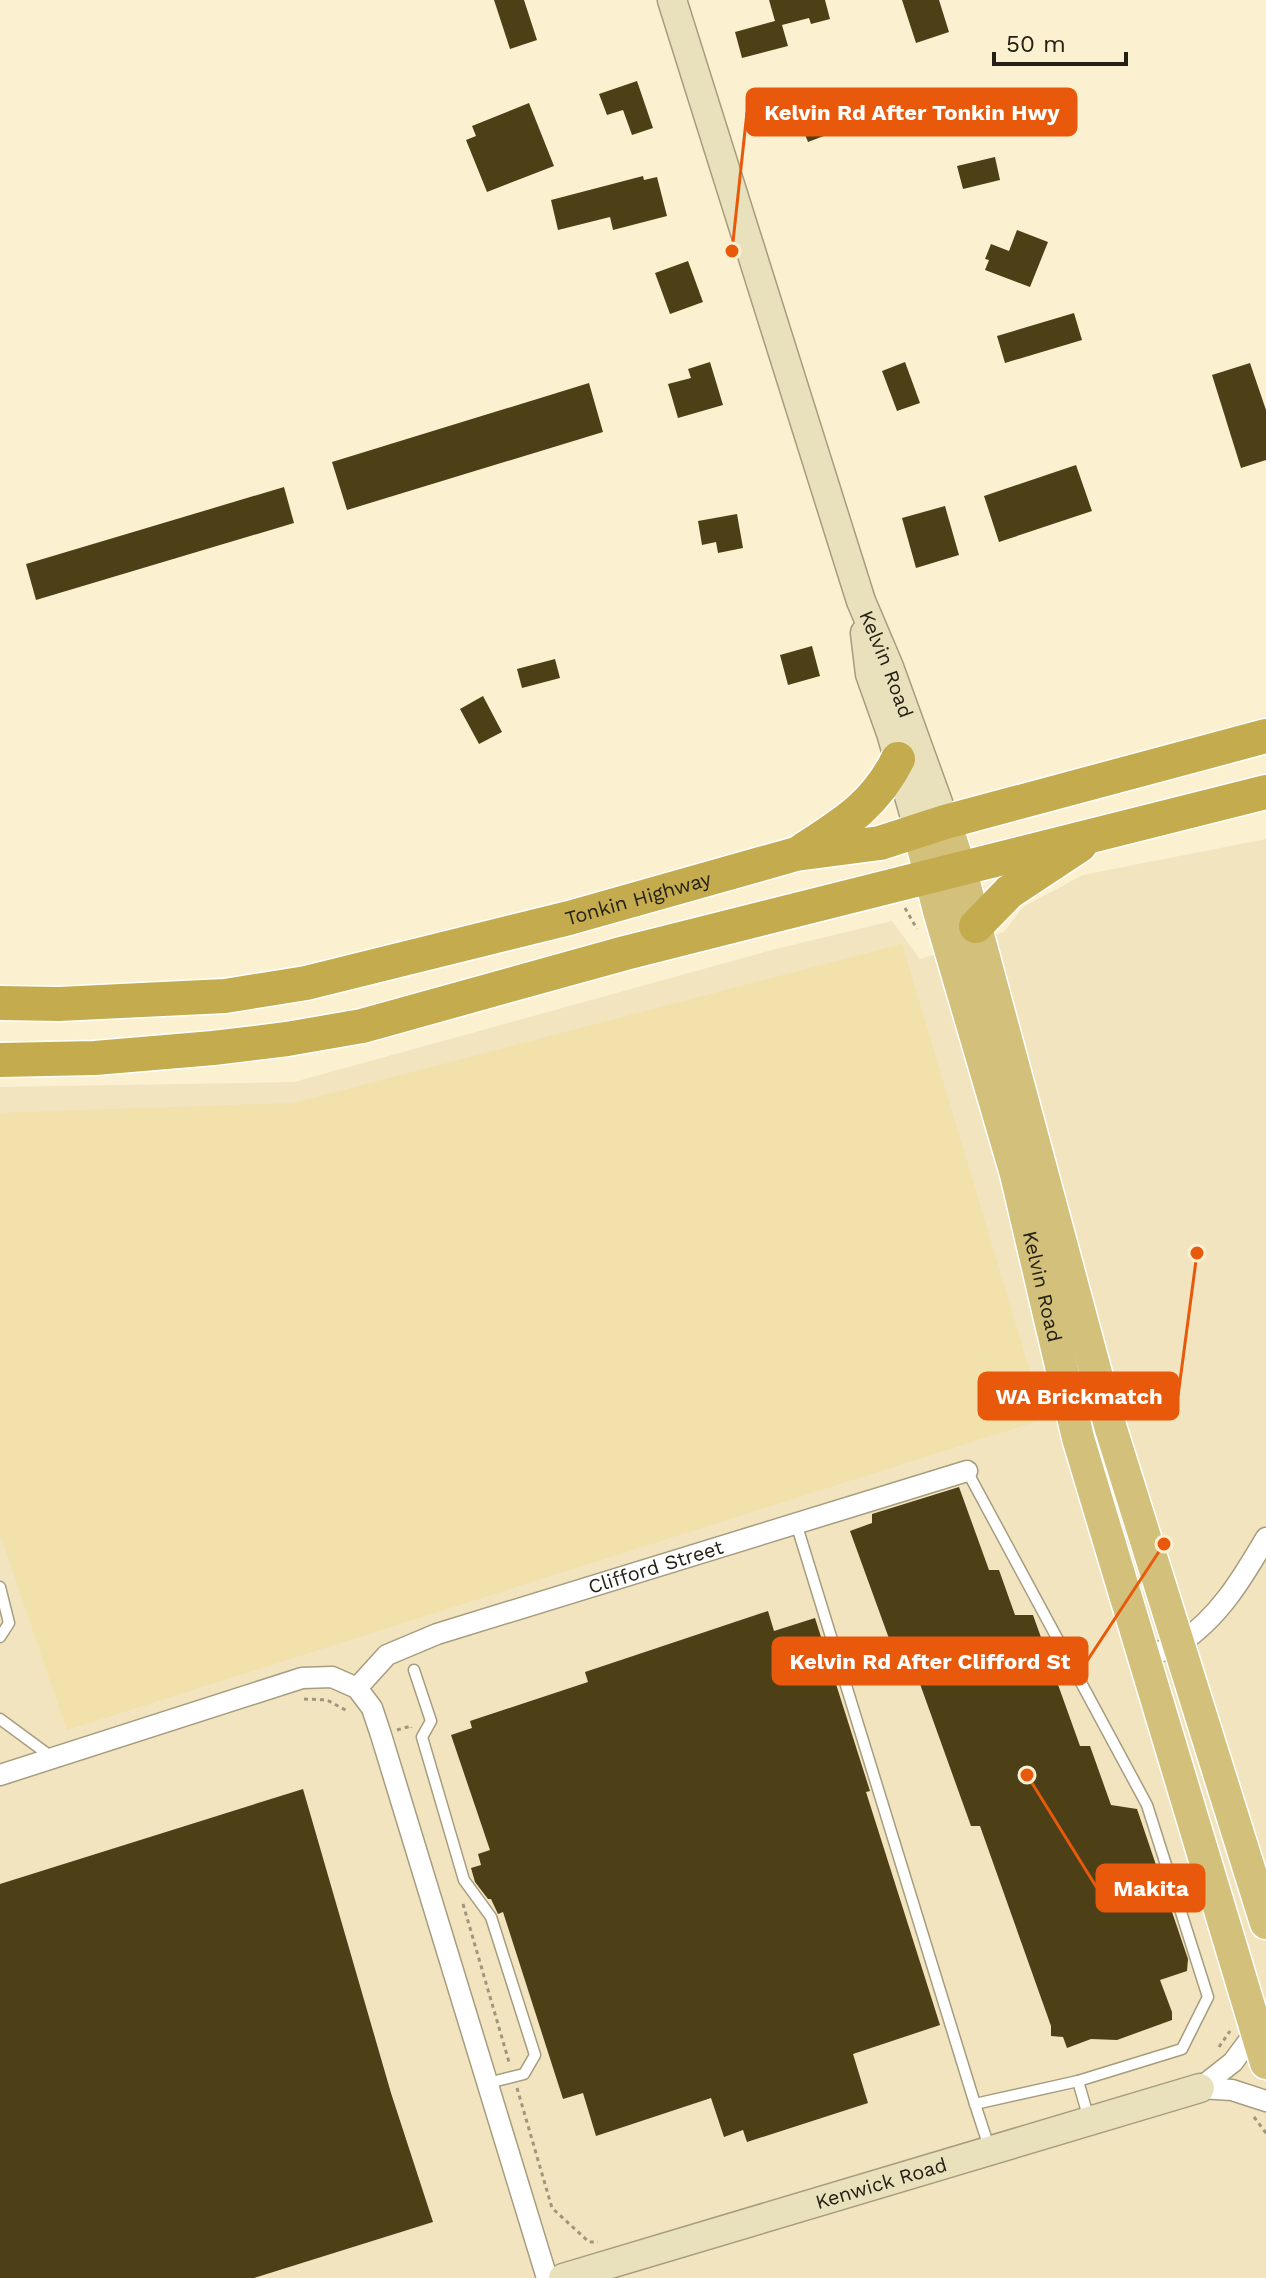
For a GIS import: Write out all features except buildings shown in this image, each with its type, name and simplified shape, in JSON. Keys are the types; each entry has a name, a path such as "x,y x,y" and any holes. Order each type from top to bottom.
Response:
{"highway":[{"name":"Tonkin Highway","path":"0,1003 59,1004 225,996 306,983 569,918 796,854 880,843 1266,736"},
{"path":"796,854 874,799 898,759"},
{"path":"0,1060 95,1058 213,1048 362,1026 625,953 1266,792"},
{"path":"976,926 1009,892 1100,832"}],"main road":[{"name":"Kelvin Road","path":"672,0 861,601 889,667 945,872 1078,1438 1266,2063"},
{"name":"Kelvin Road","path":"861,601 870,674 898,759 932,827"},
{"name":"Kelvin Road","path":"945,872 976,926 1111,1429 1266,1923"},
{"name":"Kenwick Road","path":"563,2278 1200,2088"}],"street":[{"name":"Clifford Street","path":"357,1688 387,1655 437,1634 967,1471"},
{"path":"1145,1657 1179,1643 1210,1619 1242,1580 1266,1538"},
{"path":"0,1775 302,1678 332,1677 357,1688 372,1708 381,1735 547,2278"},
{"name":"Kenwick Road","path":"1200,2088 1233,2062 1256,2031"},
{"name":"Kenwick Road","path":"1200,2088 1232,2090 1266,2101"}],"lane":[{"path":"967,1471 1147,1805 1208,1997 1182,2049 1078,2081 975,2104"},
{"path":"796,1523 990,2151"},
{"path":"0,1587 9,1623 0,1637"},
{"path":"414,1670 431,1721 422,1737 464,1880 491,1917 535,2055 524,2074 488,2083"},
{"path":"0,1719 54,1758"},
{"path":"1078,2081 1090,2121"}],"path":[{"path":"302,1699 327,1700 347,1709 355,1719"},
{"path":"381,1735 411,1726 415,1741"},
{"path":"460,1894 552,2208 589,2242 600,2242"}],"shaded area":[{"path":"1266,839 1266,2278 0,2278 0,1087 294,1082 776,949 892,921 920,959 1004,932 1023,907 1083,875"},
{"path":"902,944 1044,1419 67,1730 0,1534 0,1113 294,1103"}],"place":[{"name":"Kelvin Rd After Tonkin Hwy","path":"732,251"},
{"name":"WA Brickmatch","path":"1197,1253"},
{"name":"Kelvin Rd After Clifford St","path":"1164,1544"},
{"name":"Makita","path":"1027,1775"}]}
